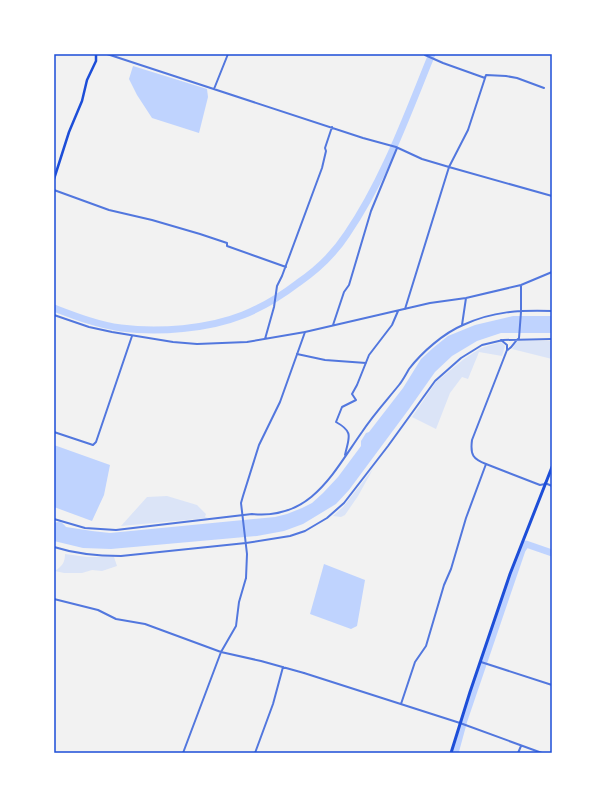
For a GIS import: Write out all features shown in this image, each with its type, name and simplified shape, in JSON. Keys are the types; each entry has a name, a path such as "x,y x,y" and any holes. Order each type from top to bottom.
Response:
{"main road":[{"path":"54,179 69,132 82,101 87,80 96,61 96,54"},
{"path":"451,753 483,662 510,574 552,467"}],"street":[{"path":"107,54 363,138 388,144 422,159 552,196"},
{"path":"214,89 228,54"},
{"path":"426,55 443,63 485,78"},
{"path":"405,309 449,167 468,130 486,75 517,78 544,88"},
{"path":"265,339 274,307 274,295 286,267 322,168 326,151 325,148 332,127"},
{"path":"333,325 344,292 349,285 371,211 397,147"},
{"path":"54,190 109,210 152,220 200,234 227,243 227,246 286,267"},
{"path":"54,315 89,327 132,336 196,344 247,342 305,332 430,303 466,298 521,285 552,272"},
{"path":"507,350 510,349 519,337 521,285"},
{"path":"462,325 466,298"},
{"path":"345,457 350,434 346,427 336,422 342,407 356,400 352,394 358,385 366,362 375,346 382,339 392,324 398,311"},
{"path":"54,519 85,528 116,530 283,512 310,498 323,487 340,466 367,424 410,369 429,348 462,325 496,313 552,311"},
{"path":"183,753 221,652 236,626 239,602 246,578 248,563 241,503 259,445 266,428 277,410 305,332"},
{"path":"54,432 93,445 96,442 132,336"},
{"path":"54,547 77,553 103,556 121,556 246,542 290,536 305,531 318,524 344,503 435,381 462,358 482,345 501,340 519,337 552,339"},
{"path":"501,340 507,345 507,350 472,440 471,452 476,460 540,485 545,484 552,486"},
{"path":"297,354 325,360 366,362"},
{"path":"401,704 415,662 426,646 466,518 486,464"},
{"path":"54,599 98,610 116,619 144,624 221,652 261,660 304,673 462,724 542,753"},
{"path":"483,662 552,685"},
{"path":"255,753 273,704 283,667"},
{"path":"518,753 521,746"}],"shaded area":[{"path":"517,341 552,341 552,359 512,349"},
{"path":"501,342 505,346 502,356 479,352 468,379 462,377 450,393 436,429 412,417 436,382 464,359 481,348"},
{"path":"373,469 358,496 345,515 341,517 333,516 343,507"},
{"path":"167,496 197,505 206,514 205,517 208,518 121,526 147,497"},
{"path":"65,554 87,557 114,557 117,566 102,571 92,570 82,573 64,573 55,571 63,564"}],"water":[{"path":"133,66 207,89 208,97 199,133 152,118 137,95 129,79"},
{"path":"513,316 552,316 552,333 501,333 477,341 452,356 435,372 349,490 336,504 303,524 284,531 257,536 111,549 83,548 54,541 54,523 58,522 62,523 66,527 110,533 275,517 302,508 312,503 338,477 361,446 361,441 366,433 369,432 403,388 421,359 433,348 448,336 475,325"},
{"path":"54,445 110,465 104,495 92,521 54,507"},
{"path":"324,564 365,580 357,626 351,629 310,614"}],"waterway":[{"path":"54,308 112,327 167,330 199,327 229,320 272,301 312,273 331,255 342,241 360,213 384,169 432,54"},
{"path":"455,753 464,720 522,550 526,544 552,553"}]}
